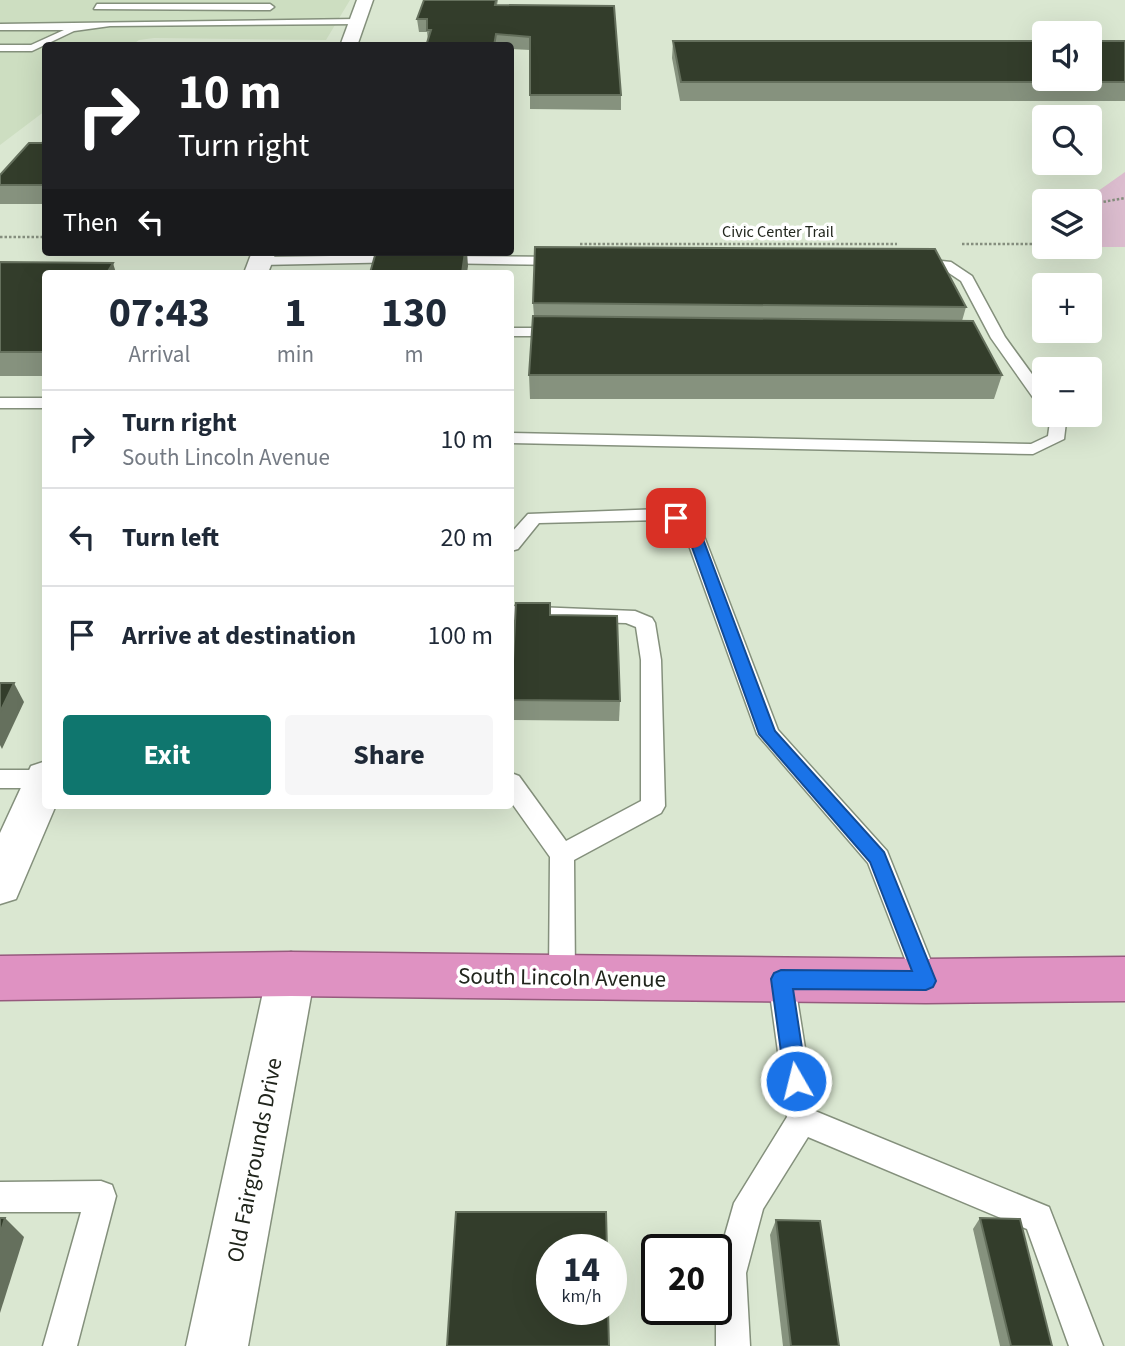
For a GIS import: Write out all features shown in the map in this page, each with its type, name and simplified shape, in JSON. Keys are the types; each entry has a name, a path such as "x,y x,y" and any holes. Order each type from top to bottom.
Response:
{"highway":[{"name":"South Lincoln Avenue","path":"0,978 291,974 926,981 1125,979"}],"street":[{"path":"349,42 365,0"},
{"path":"0,885 42,785"},
{"name":"Old Fairgrounds Drive","path":"217,1346 291,974"}],"lane":[{"path":"97,7 276,7 268,22"},
{"path":"0,27 79,28 110,23 356,22"},
{"path":"46,42 79,28"},
{"path":"0,48 32,48 42,44"},
{"path":"339,270 342,258"},
{"path":"260,262 342,258 502,267 571,261"},
{"path":"904,262 946,265 967,279 991,338 1032,387"},
{"path":"514,332 580,333"},
{"path":"0,403 42,403"},
{"path":"514,438 1033,449 1056,439 1057,427"},
{"path":"514,541 534,517 662,514 690,523 768,734 878,858 926,981"},
{"path":"514,613 628,616 645,623 651,660 653,806 562,855"},
{"path":"0,779 42,778"},
{"path":"514,787 531,816 562,855 562,977"},
{"path":"733,1346 730,1273 749,1203 802,1120 781,979"},
{"path":"802,1120 1038,1218 1086,1346"},
{"path":"0,1197 101,1196 60,1346"}],"path":[{"path":"1102,202 1125,198"},
{"path":"0,237 42,237"},
{"name":"Civic Center Trail","path":"578,244 907,244"},
{"path":"962,244 1032,244"}],"shaded area":[{"path":"0,0 350,0 326,40 154,38 136,42 42,42 42,113 0,145"},
{"path":"1125,172 1125,247 1102,247 1101,189"}],"building":[{"path":"424,0 496,0 495,5 614,6 621,95 530,95 530,37 496,34 495,42 427,42 431,30 427,30 427,19 417,19"},
{"path":"673,41 1032,41 1032,82 681,82"},
{"path":"1102,41 1125,41 1125,82 1102,82"},
{"path":"29,143 42,143 42,185 0,185 0,175"},
{"path":"535,247 935,249 966,307 533,303"},
{"path":"375,256 464,256 462,270 371,270"},
{"path":"0,262 113,263 109,270 42,270 42,352 0,352"},
{"path":"533,316 973,321 1002,375 529,375"},
{"path":"516,603 550,603 550,615 617,616 620,701 514,700"},
{"path":"0,683 14,683 0,712"},
{"path":"456,1212 606,1212 607,1234 536,1234 536,1325 608,1325 609,1346 447,1346"},
{"path":"0,1218 5,1218 0,1234"},
{"path":"980,1218 1020,1219 1052,1346 1011,1346"},
{"path":"776,1220 820,1221 839,1346 791,1346"}],"route":[{"path":"676,518 690,523 768,734 878,858 926,981 781,979 796,1081"}]}
